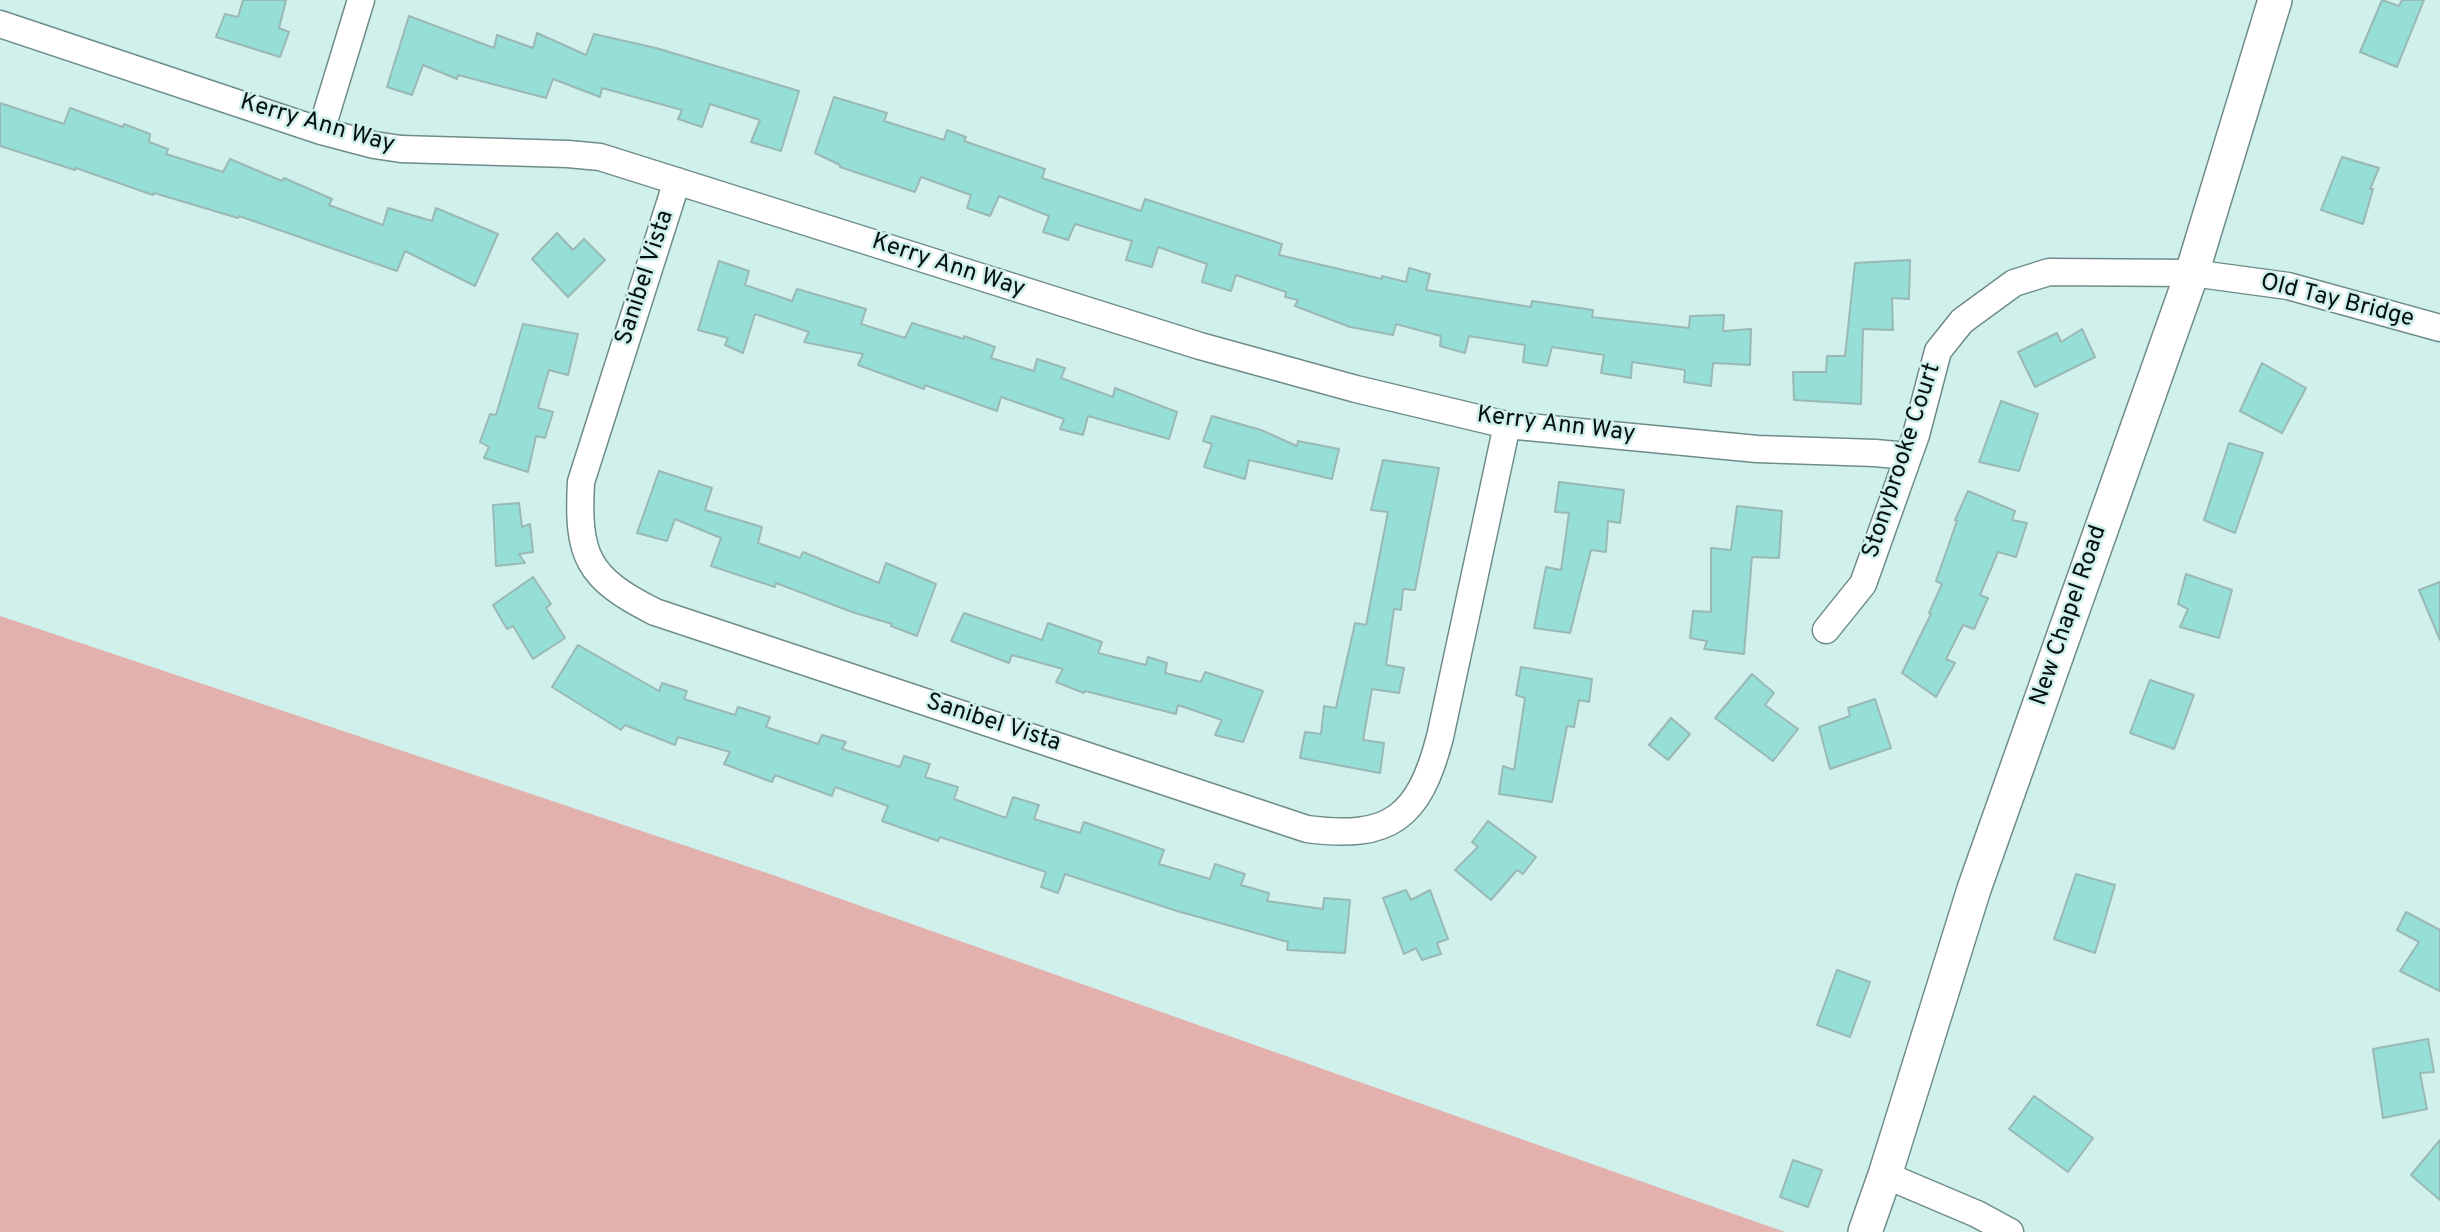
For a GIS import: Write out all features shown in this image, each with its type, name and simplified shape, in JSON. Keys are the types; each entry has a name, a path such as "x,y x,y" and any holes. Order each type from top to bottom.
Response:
{"street":[{"path":"321,131 361,0"},
{"name":"New Chapel Road","path":"1865,1232 1974,889 2192,273 2275,0"},
{"name":"Kerry Ann Way","path":"0,24 321,131 374,145 401,149 600,157 1200,346 1356,389 1507,425 1757,449 1908,456"},
{"name":"Sanibel Vista","path":"677,181 581,482 579,523 586,553 603,580 629,599 655,612 1307,829 1339,833 1369,830 1396,818 1418,797 1431,772 1507,425"},
{"name":"Stonybrooke Court","path":"1826,631 1863,584 1908,456 1938,351 1962,321 2014,283 2049,272 2192,273"},
{"name":"Old Tay Bridge","path":"2192,273 2288,286 2440,328"},
{"path":"1885,1175 1977,1214 2010,1232"}],"shaded area":[{"path":"0,616 770,874 1785,1232 0,1232"}],"building":[{"path":"243,0 286,0 279,28 289,32 280,57 216,37 225,14 238,17"},
{"path":"2382,0 2399,6 2402,0 2424,0 2397,67 2360,52"},
{"path":"409,16 494,48 497,35 533,48 537,33 586,55 594,34 656,48 799,91 781,151 751,142 760,120 710,104 702,127 678,119 682,110 602,88 600,97 553,79 546,98 458,75 457,79 423,65 412,95 387,87"},
{"path":"834,97 887,113 884,121 944,140 947,130 966,137 964,141 1045,169 1042,178 1141,211 1145,199 1282,244 1279,255 1406,282 1409,268 1430,274 1426,290 1531,307 1532,301 1593,310 1592,317 1689,328 1690,316 1724,315 1723,331 1751,329 1750,365 1713,363 1711,386 1684,382 1685,370 1632,362 1631,378 1601,373 1604,355 1552,347 1547,366 1523,362 1525,345 1469,336 1465,353 1440,346 1441,336 1396,324 1393,335 1350,327 1295,306 1298,300 1285,297 1286,292 1236,275 1231,291 1202,282 1207,264 1158,247 1152,267 1126,260 1132,241 1075,224 1068,240 1043,232 1049,216 999,196 990,216 967,208 971,195 921,177 915,192 840,167 815,153"},
{"path":"0,103 64,124 70,108 123,127 124,124 150,134 149,142 168,149 166,154 223,172 230,159 282,181 284,178 332,199 329,205 383,225 388,208 432,221 436,208 498,234 475,286 405,251 397,271 239,216 238,218 154,193 153,195 76,168 75,170 0,146"},
{"path":"2342,157 2379,168 2370,189 2373,189 2363,224 2321,210"},
{"path":"557,233 573,250 584,239 605,260 568,297 532,259"},
{"path":"1910,260 1909,299 1892,298 1893,330 1863,329 1861,404 1794,400 1793,372 1826,372 1827,356 1845,356 1855,263"},
{"path":"719,261 749,271 745,285 792,301 797,289 866,309 861,324 905,338 912,323 964,339 964,336 995,347 991,358 1034,371 1037,359 1065,368 1061,378 1113,397 1115,388 1177,412 1169,439 1088,416 1083,435 1060,429 1064,419 1001,397 997,411 925,385 924,389 858,365 863,354 804,342 809,332 755,314 743,353 725,345 728,338 698,330"},
{"path":"523,324 578,334 568,375 549,370 538,408 553,412 545,438 536,436 528,472 484,458 489,447 480,442 490,414 496,415"},
{"path":"2082,329 2095,357 2035,387 2018,352 2057,333 2061,342"},
{"path":"2262,363 2306,388 2282,433 2240,411"},
{"path":"2001,401 2038,414 2019,471 1979,462"},
{"path":"1212,416 1261,430 1297,446 1298,441 1339,449 1332,479 1249,460 1245,479 1204,467 1212,444 1203,441"},
{"path":"2229,443 2263,453 2235,533 2204,520"},
{"path":"1383,460 1439,468 1415,590 1403,589 1401,610 1394,609 1386,665 1404,668 1399,693 1372,689 1363,740 1384,743 1380,773 1300,758 1305,732 1321,734 1324,706 1336,708 1355,623 1366,625 1388,512 1371,510"},
{"path":"659,471 712,488 705,510 762,527 758,543 800,558 803,552 879,583 886,563 936,584 917,636 891,626 892,624 776,583 775,587 711,566 721,538 675,519 667,541 637,533"},
{"path":"1559,482 1624,490 1620,523 1608,521 1606,552 1591,550 1570,633 1534,628 1546,567 1561,570 1569,513 1555,512"},
{"path":"1968,491 2015,511 2012,520 2027,523 2016,557 1998,552 1980,595 1988,598 1974,629 1963,625 1946,659 1955,663 1936,697 1902,673 1931,614 1929,613 1942,584 1936,581 1957,521 1955,520"},
{"path":"519,503 522,527 530,524 533,552 519,554 525,563 496,566 493,505"},
{"path":"1737,506 1782,511 1779,558 1752,557 1744,654 1704,649 1707,641 1690,638 1693,611 1711,612 1711,548 1731,550"},
{"path":"2186,574 2232,590 2219,638 2180,627 2188,609 2178,604"},
{"path":"533,577 551,604 546,608 565,638 533,659 513,626 507,629 493,605"},
{"path":"2440,582 2440,640 2419,590"},
{"path":"964,613 1042,640 1048,623 1102,642 1098,653 1146,665 1148,657 1167,663 1165,673 1201,682 1205,672 1263,691 1243,742 1215,735 1222,720 1178,705 1176,714 1085,691 1084,693 1056,682 1063,669 1012,655 1009,663 951,641"},
{"path":"578,645 659,691 662,683 687,691 684,699 735,715 738,707 770,717 766,727 818,744 822,735 846,742 842,749 900,767 904,756 930,764 925,777 958,787 954,799 1006,818 1013,797 1039,805 1034,819 1080,833 1084,822 1164,850 1159,864 1210,879 1215,864 1245,874 1241,885 1269,893 1267,901 1323,909 1324,898 1350,900 1345,953 1287,950 1288,942 1177,911 1065,874 1058,893 1041,887 1046,872 940,837 938,841 882,821 888,806 835,787 832,796 775,775 772,782 724,764 730,752 678,737 675,745 625,725 621,730 552,687"},
{"path":"1521,667 1592,679 1589,702 1579,700 1574,727 1567,726 1552,802 1499,794 1503,766 1514,770 1525,698 1516,695"},
{"path":"1752,674 1774,693 1765,705 1798,729 1773,761 1715,718"},
{"path":"2150,680 2194,695 2174,749 2130,733"},
{"path":"1875,699 1891,748 1830,769 1819,727 1850,716 1848,708"},
{"path":"1671,718 1690,734 1668,760 1649,745"},
{"path":"1488,821 1536,857 1523,874 1517,870 1491,900 1455,870 1478,847 1472,842"},
{"path":"2076,874 2115,885 2095,953 2054,939"},
{"path":"1406,890 1411,900 1430,890 1448,939 1437,943 1441,954 1422,960 1416,948 1404,954 1383,898"},
{"path":"2406,912 2440,930 2440,991 2400,971 2419,942 2397,930"},
{"path":"1837,970 1870,982 1850,1037 1817,1025"},
{"path":"2428,1039 2434,1072 2420,1073 2427,1109 2383,1118 2373,1049"},
{"path":"2034,1096 2093,1138 2068,1172 2009,1129"},
{"path":"2440,1140 2440,1200 2411,1175"},
{"path":"1793,1160 1822,1170 1808,1207 1780,1197"}]}
